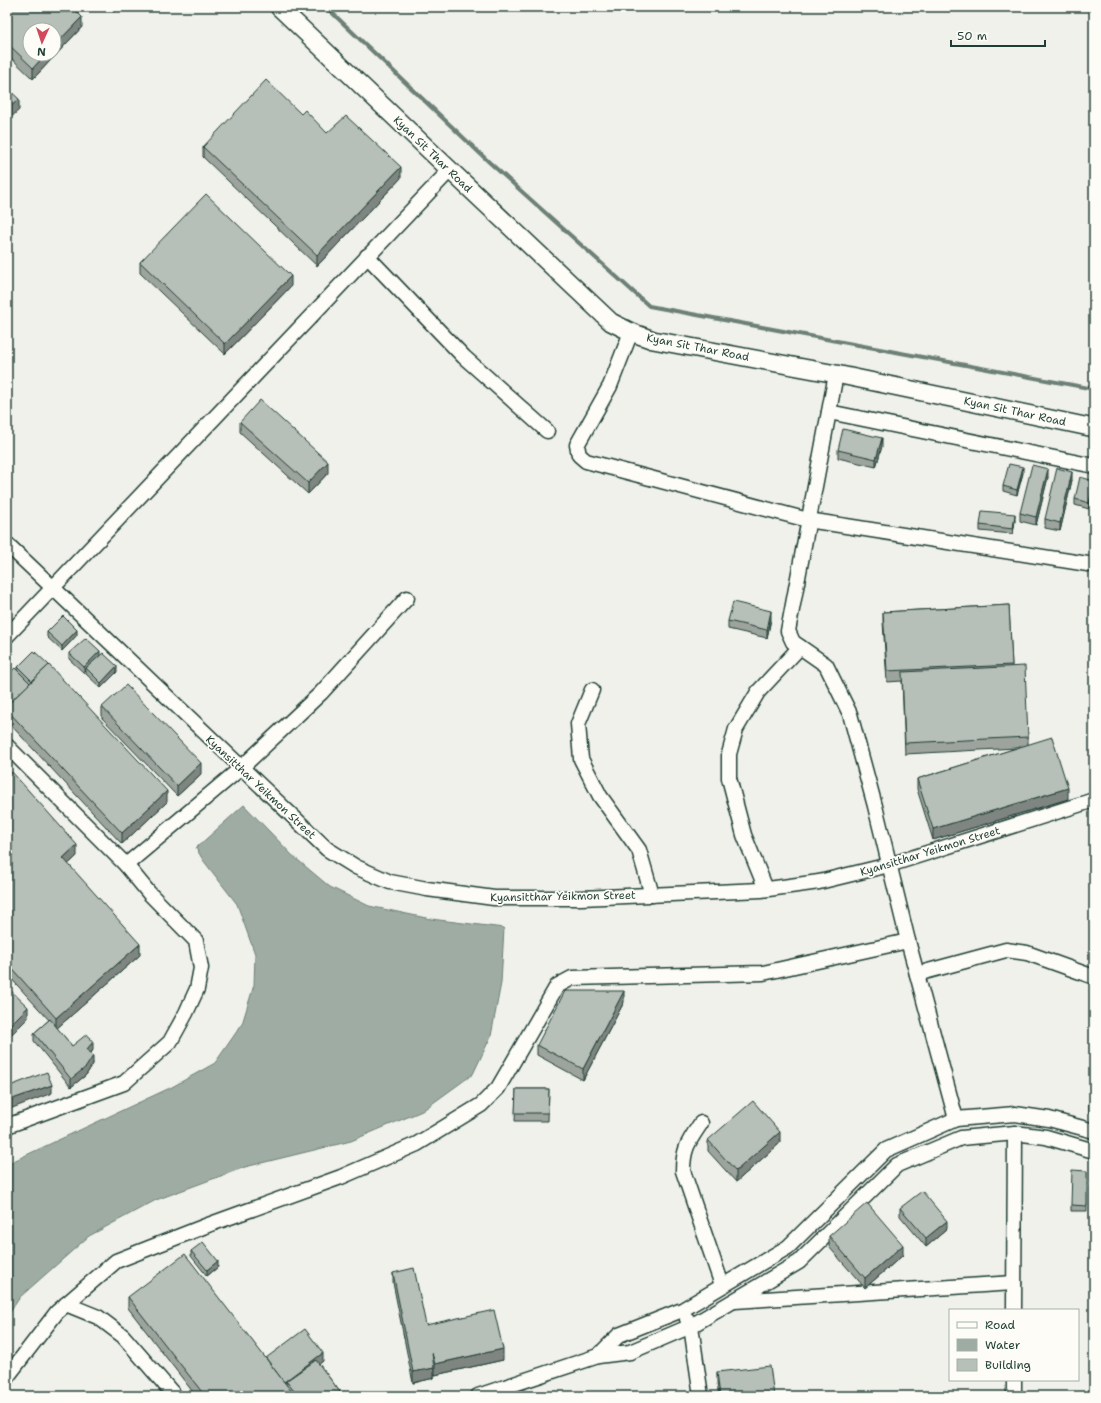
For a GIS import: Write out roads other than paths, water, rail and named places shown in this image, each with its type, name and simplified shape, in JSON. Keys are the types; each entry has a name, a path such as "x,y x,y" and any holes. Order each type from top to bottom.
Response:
{"main road":[{"name":"Kyan Sit Thar Road","path":"279,7 611,322 631,332 653,340 836,374 1094,428"}],"street":[{"path":"7,636 450,170"},
{"path":"367,256 464,357 547,432"},
{"path":"631,332 610,386 577,445 579,455 586,461 808,520 1094,565"},
{"path":"836,374 788,631 793,642 826,665 850,714 908,941 956,1120"},
{"path":"829,412 1094,466"},
{"name":"Kyansitthar Yeikmon Street","path":"7,544 327,849 356,867 390,882 427,889 494,898 581,898 766,889 819,882 889,865 1094,800"},
{"path":"126,865 241,768 321,693 407,598"},
{"path":"766,889 742,828 729,778 729,754 736,729 758,692 800,647"},
{"path":"592,690 578,724 581,759 600,796 639,850 652,895"},
{"path":"7,746 126,865 149,893 196,941 201,968 197,989 170,1042 124,1083 7,1126"},
{"path":"7,1377 57,1312 116,1261 208,1225 341,1177 417,1144 481,1105 498,1088 557,986 572,978 763,973 908,941"},
{"path":"917,974 1006,950 1027,953 1094,977"},
{"path":"598,1356 619,1335 682,1310 788,1247 886,1150 956,1120 1015,1114 1049,1119 1094,1131"},
{"path":"701,1123 687,1145 683,1158 683,1171 722,1285"},
{"path":"1014,1309 1015,1133"},
{"path":"478,1396 598,1356 630,1352 691,1326 799,1262 897,1165 961,1138 1015,1133 1046,1138 1094,1150"},
{"path":"732,1301 1014,1283"},
{"path":"66,1304 98,1317 114,1328 123,1336 175,1396"},
{"path":"682,1310 691,1326 701,1396"},
{"path":"1014,1381 1014,1396"}],"water":[{"path":"244,805 293,856 330,887 369,906 431,919 504,928 501,983 491,1036 473,1074 422,1111 351,1141 245,1167 156,1200 89,1236 20,1297 7,1317 7,1164 172,1087 215,1063 242,1024 254,985 255,954 237,904 203,860 196,848"}],"waterway":[{"path":"326,7 489,162 649,306 1094,389"}]}
